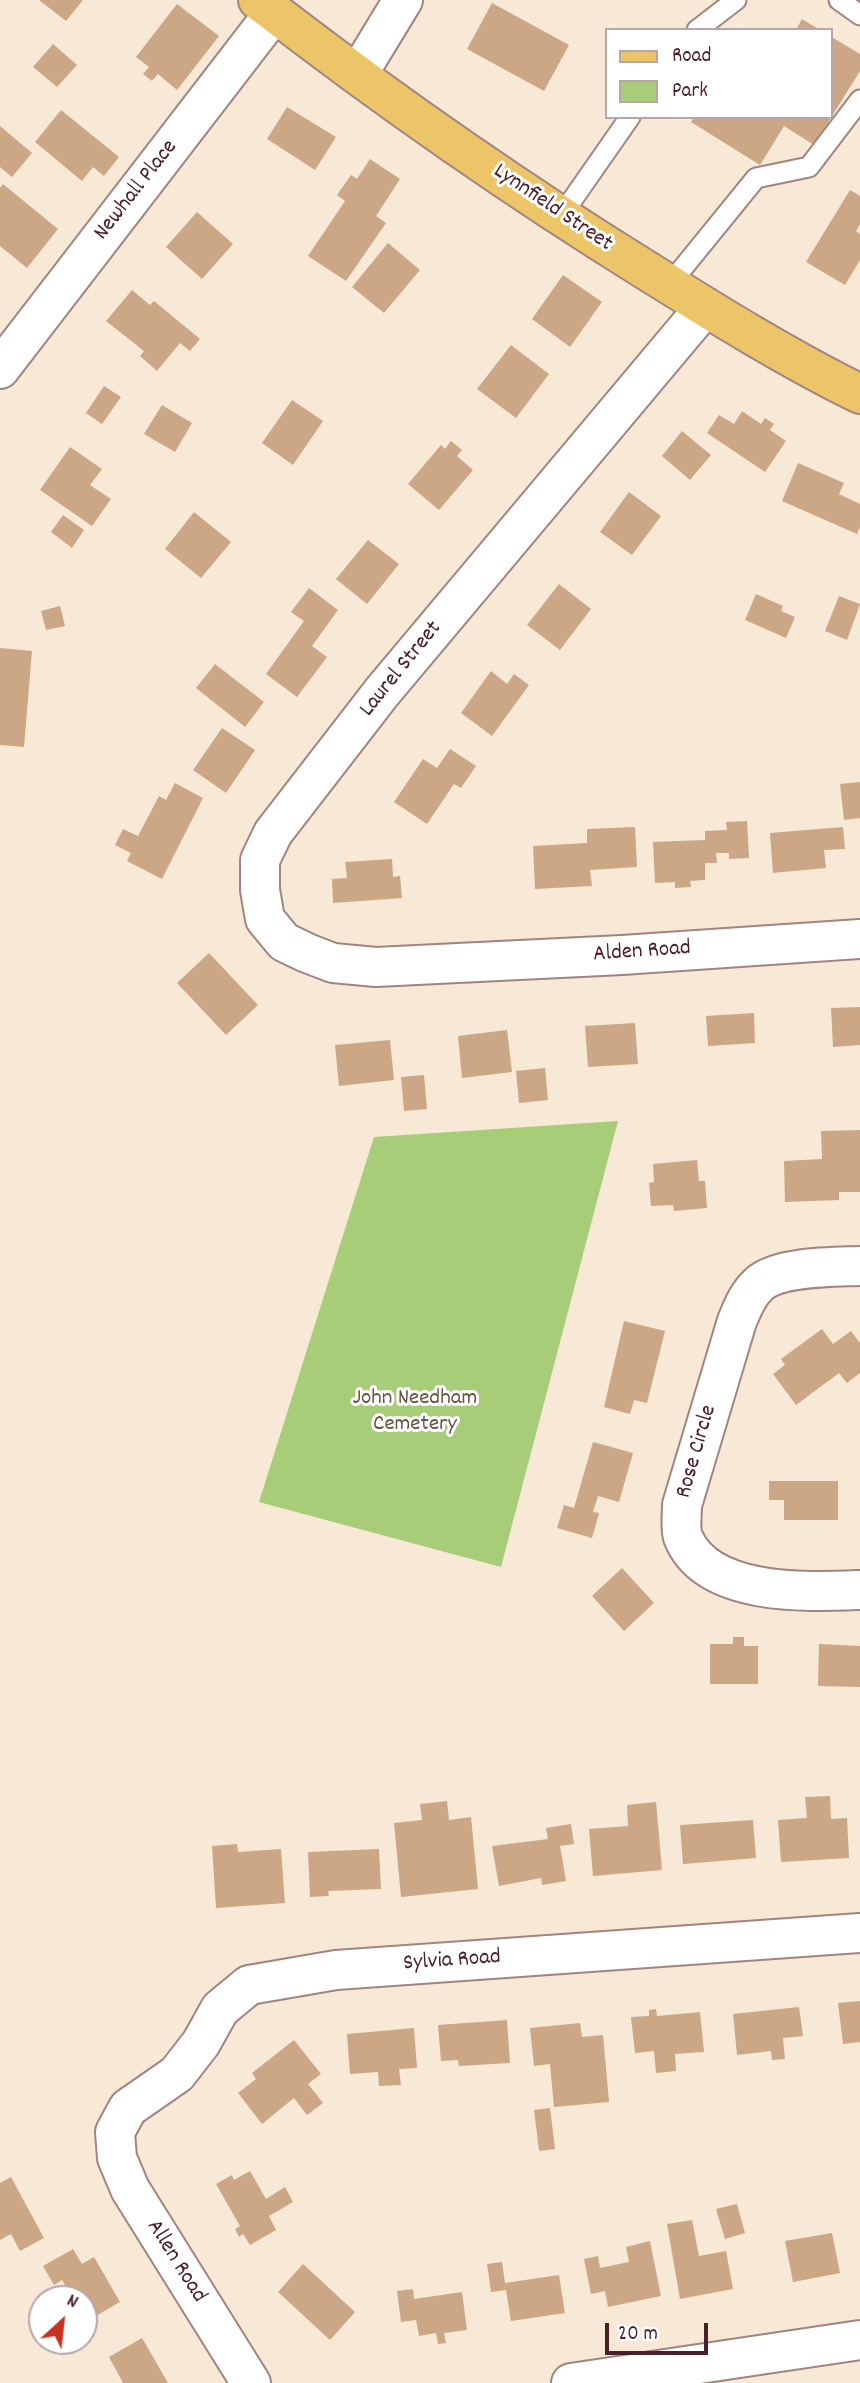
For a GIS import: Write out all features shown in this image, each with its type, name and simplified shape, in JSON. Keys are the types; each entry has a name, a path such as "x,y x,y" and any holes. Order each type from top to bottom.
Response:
{"main road":[{"name":"Lynnfield Street","path":"266,6 561,216 769,346 860,394"}],"street":[{"path":"358,74 403,0"},
{"name":"Newhall Place","path":"0,369 266,6"},
{"name":"Laurel Street","path":"424,964 376,967 333,962 284,942 265,919 260,890 260,860 273,833 382,692 705,307"},
{"name":"Alden Road","path":"424,964 622,955 860,939"},
{"name":"Rose Circle","path":"860,1266 781,1273 761,1282 747,1298 731,1340 682,1505 682,1535 692,1553 711,1570 736,1580 797,1592 860,1590"},
{"name":"Sylvia Road","path":"115,2134 128,2108 177,2074 201,2043 220,2009 248,1985 336,1970 860,1933"},
{"name":"Allen Road","path":"115,2134 117,2158 130,2189 251,2383"},
{"path":"571,2383 860,2340"}],"lane":[{"path":"700,28 736,0"},
{"path":"839,0 860,15"},
{"path":"669,285 756,178 810,167 860,100"},
{"path":"561,216 629,119"}],"green space":[{"name":"John Needham Cemetery","path":"618,1121 501,1567 259,1502 374,1137"}],"building":[{"path":"39,0 83,0 66,21"},
{"path":"492,3 569,45 544,91 467,49"},
{"path":"177,4 219,36 177,90 158,74 152,81 143,74 149,67 136,57"},
{"path":"802,19 817,28 797,28"},
{"path":"832,37 860,54 860,71 832,116"},
{"path":"53,44 77,65 57,87 33,67"},
{"path":"287,107 336,137 315,170 267,139"},
{"path":"61,110 119,157 104,176 93,167 82,181 35,142"},
{"path":"693,119 830,119 814,145 784,126 760,165 691,122"},
{"path":"0,126 32,153 12,177 0,167"},
{"path":"370,159 400,179 376,216 386,223 346,281 308,256 345,201 337,195 351,175 357,179"},
{"path":"3,184 58,229 27,268 0,246 0,188"},
{"path":"850,190 860,196 860,224 856,231 860,234 860,260 845,285 806,262"},
{"path":"197,212 233,244 202,279 166,247"},
{"path":"388,243 420,270 384,313 352,287"},
{"path":"563,275 602,302 570,347 532,319"},
{"path":"132,290 150,305 154,301 200,339 190,351 180,343 157,371 140,356 144,351 106,321"},
{"path":"511,345 549,374 516,418 477,389"},
{"path":"104,386 121,397 102,424 86,413"},
{"path":"292,400 323,421 293,465 262,443"},
{"path":"162,405 192,423 175,452 144,434"},
{"path":"742,411 761,424 765,418 774,424 770,430 786,441 765,472 707,433 719,415 734,424"},
{"path":"682,431 711,455 690,480 662,456"},
{"path":"451,441 462,450 457,456 473,470 439,510 408,484 441,445 445,449"},
{"path":"70,447 102,469 90,485 111,499 92,526 40,490"},
{"path":"798,463 844,483 839,494 860,504 860,527 857,534 782,501"},
{"path":"629,492 661,516 632,555 600,532"},
{"path":"194,512 231,542 201,578 165,549"},
{"path":"63,515 84,530 72,548 51,532"},
{"path":"368,540 399,564 367,604 336,579"},
{"path":"559,584 591,609 560,650 527,625"},
{"path":"309,588 338,610 312,646 327,657 297,697 266,674 304,621 291,612"},
{"path":"756,594 783,606 781,611 795,617 786,638 745,620"},
{"path":"839,596 860,604 847,640 825,631"},
{"path":"60,606 65,626 46,630 41,611"},
{"path":"0,648 32,651 24,747 0,745"},
{"path":"215,664 264,702 245,727 196,688"},
{"path":"491,671 507,684 514,674 529,685 492,736 461,713"},
{"path":"222,728 255,750 226,793 193,770"},
{"path":"450,749 476,766 461,788 454,784 427,824 394,802 423,759 437,768"},
{"path":"860,782 860,818 844,820 840,784"},
{"path":"175,783 203,798 162,879 127,861 131,853 115,845 123,829 138,836 159,796 166,800"},
{"path":"747,821 749,858 729,859 729,853 716,853 717,863 705,863 705,880 690,881 691,887 675,888 675,882 655,883 653,842 705,840 705,831 727,830 726,822"},
{"path":"635,827 637,867 590,870 592,886 535,889 533,846 587,843 587,829"},
{"path":"843,827 845,849 824,850 826,868 773,873 770,833"},
{"path":"392,859 393,877 400,876 402,898 333,903 332,879 347,878 345,862"},
{"path":"209,953 258,1005 226,1035 177,983"},
{"path":"860,1007 860,1045 833,1047 831,1008"},
{"path":"754,1013 755,1043 708,1046 706,1016"},
{"path":"635,1023 638,1064 588,1067 585,1026"},
{"path":"507,1030 512,1072 462,1078 458,1036"},
{"path":"390,1040 394,1080 339,1086 335,1045"},
{"path":"545,1068 548,1100 519,1103 516,1071"},
{"path":"424,1075 427,1109 404,1111 401,1077"},
{"path":"860,1130 860,1192 839,1192 839,1200 785,1202 784,1161 822,1159 821,1131"},
{"path":"697,1160 699,1181 705,1181 707,1208 674,1211 673,1205 651,1206 649,1183 654,1182 653,1164"},
{"path":"624,1321 665,1331 647,1403 634,1400 630,1414 604,1407"},
{"path":"822,1329 833,1344 851,1331 860,1343 860,1373 847,1383 839,1373 796,1405 773,1374 785,1365 781,1359"},
{"path":"593,1442 633,1453 619,1502 598,1496 593,1512 599,1513 592,1538 557,1528 564,1505 574,1508"},
{"path":"769,1481 838,1481 838,1520 784,1520 784,1500 769,1500"},
{"path":"622,1568 654,1603 624,1631 592,1596"},
{"path":"733,1637 744,1637 744,1646 758,1646 758,1684 710,1684 710,1644 733,1644"},
{"path":"819,1644 860,1646 860,1687 818,1686"},
{"path":"830,1796 831,1819 847,1818 849,1858 781,1862 778,1820 807,1818 805,1797"},
{"path":"447,1801 449,1820 471,1817 478,1889 401,1897 394,1823 422,1820 420,1804"},
{"path":"656,1802 662,1870 593,1876 589,1829 628,1826 627,1805"},
{"path":"753,1820 756,1858 683,1864 680,1825"},
{"path":"571,1824 574,1844 560,1846 566,1881 542,1885 541,1878 499,1886 492,1846 548,1839 546,1828"},
{"path":"237,1844 238,1852 281,1849 285,1903 216,1908 212,1846"},
{"path":"379,1849 381,1889 328,1891 329,1896 310,1897 308,1852"},
{"path":"860,2001 860,2042 843,2044 838,2003"},
{"path":"799,2007 803,2036 783,2038 785,2059 772,2060 771,2051 737,2055 733,2014"},
{"path":"656,2009 657,2016 700,2012 704,2052 675,2054 676,2071 656,2073 654,2051 635,2053 631,2017 649,2016 649,2010"},
{"path":"507,2020 510,2063 459,2066 458,2060 441,2061 438,2025"},
{"path":"580,2023 582,2037 603,2035 609,2102 554,2107 550,2064 534,2066 530,2028"},
{"path":"414,2028 417,2068 399,2069 401,2085 379,2086 378,2072 350,2074 347,2034"},
{"path":"294,2040 321,2074 308,2084 323,2103 307,2115 294,2098 262,2124 238,2093 256,2079 252,2073"},
{"path":"550,2108 555,2149 539,2151 534,2110"},
{"path":"250,2171 266,2199 285,2187 293,2202 269,2216 276,2230 250,2245 243,2234 239,2237 235,2229 240,2226 216,2184 232,2175 234,2180"},
{"path":"11,2177 44,2238 20,2251 11,2234 0,2240 0,2183"},
{"path":"737,2204 745,2233 725,2239 716,2209"},
{"path":"692,2220 699,2256 726,2251 733,2289 680,2299 667,2224"},
{"path":"832,2233 840,2273 793,2282 785,2241"},
{"path":"650,2241 661,2296 608,2307 605,2291 591,2294 584,2259 598,2256 600,2268 629,2262 626,2247"},
{"path":"73,2249 82,2264 94,2257 120,2302 98,2315 98,2285 65,2285 62,2280 54,2285 43,2266"},
{"path":"502,2262 505,2283 559,2275 565,2313 511,2321 506,2290 491,2292 487,2264"},
{"path":"303,2264 355,2312 330,2340 278,2292"},
{"path":"413,2289 414,2299 462,2292 467,2330 444,2333 446,2343 438,2344 436,2333 419,2336 416,2320 401,2322 397,2291"},
{"path":"142,2338 168,2383 123,2383 109,2357"}]}
